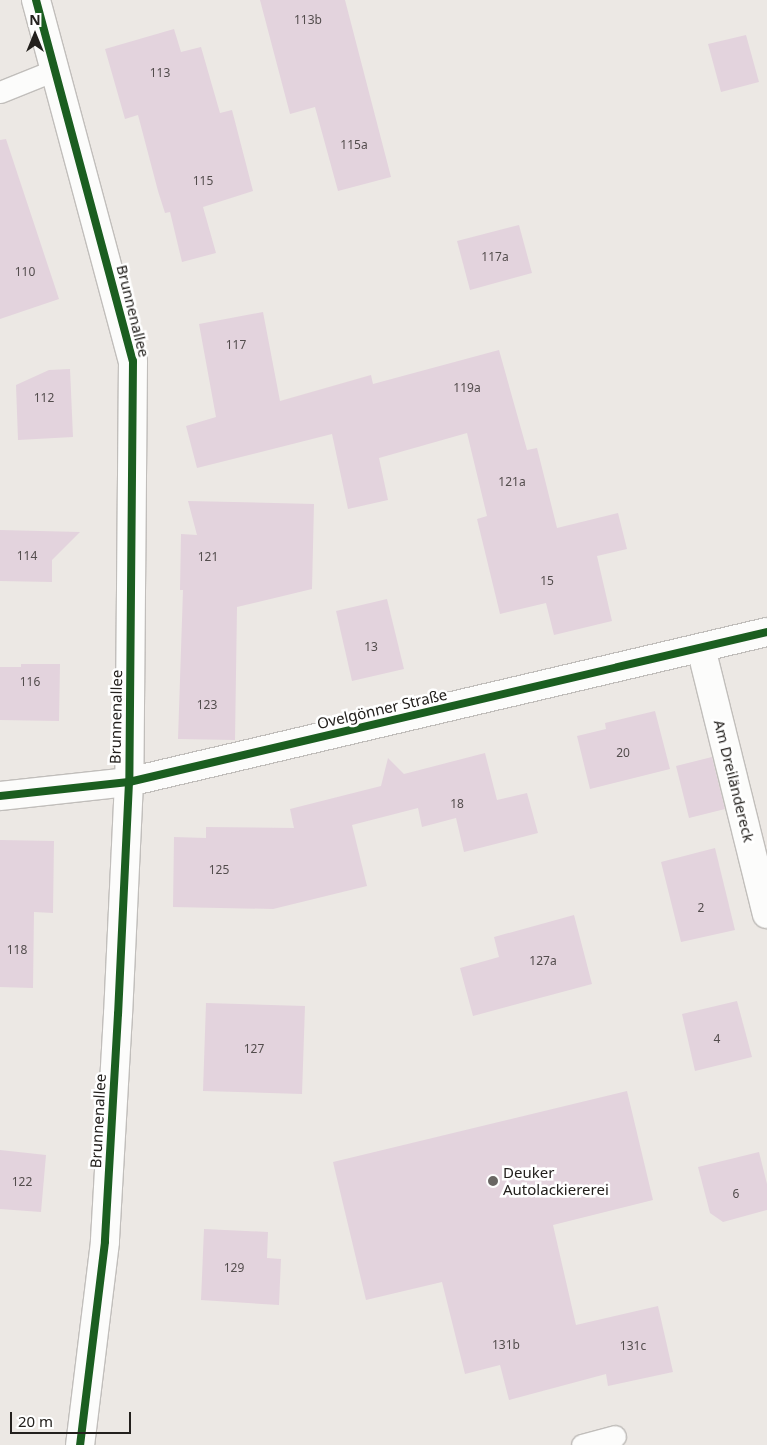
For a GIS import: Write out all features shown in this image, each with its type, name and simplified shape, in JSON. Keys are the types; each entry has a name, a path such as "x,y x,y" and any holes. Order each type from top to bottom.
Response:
{"street":[{"name":"Brunnenallee","path":"36,0 133,362 129,782 105,1242 80,1445"},
{"name":"Ovelgönner Straße","path":"0,796 129,782 767,632"},
{"name":"Am Dreiländereck","path":"701,648 767,914"}],"lane":[{"path":"0,92 55,70"},
{"path":"582,1445 615,1436"}],"building":[{"path":"260,0 345,0 391,177 338,191 315,107 290,114"},
{"path":"174,29 181,52 201,47 220,113 232,110 253,191 203,207 216,253 182,262 170,212 165,213 138,115 125,119 105,49"},
{"path":"746,35 759,82 721,92 708,44"},
{"path":"6,139 59,299 0,319 0,140"},
{"path":"519,225 532,273 470,290 457,241"},
{"path":"263,312 280,401 371,375 373,384 499,350 527,450 537,448 557,528 618,513 627,549 597,556 612,621 554,635 546,603 500,614 477,519 487,516 467,433 379,458 388,500 348,509 332,434 197,468 186,426 216,417 199,324"},
{"path":"70,369 73,437 18,440 16,385 49,370"},
{"path":"188,501 314,504 312,589 237,607 235,740 178,739 183,590 180,590 181,534 197,535"},
{"path":"0,530 80,532 52,560 52,582 0,581"},
{"path":"387,599 404,669 352,681 336,611"},
{"path":"21,664 60,664 59,721 0,720 0,667 21,667"},
{"path":"655,711 670,769 590,789 577,736 606,729 605,723"},
{"path":"485,753 497,800 527,793 538,833 464,852 456,818 422,827 418,808 352,825 367,886 273,909 173,907 174,837 206,838 206,827 294,828 290,809 381,786 388,758 404,774"},
{"path":"712,757 725,809 689,818 676,766"},
{"path":"0,840 54,841 53,913 34,912 33,988 0,987"},
{"path":"715,848 735,930 681,942 661,862"},
{"path":"574,915 592,984 473,1016 460,968 499,957 494,937"},
{"path":"737,1001 752,1057 695,1071 682,1014"},
{"path":"206,1003 305,1006 302,1094 203,1091"},
{"name":"Deuker Autolackiererei","path":"627,1091 653,1200 553,1225 576,1325 658,1306 673,1372 608,1386 606,1374 509,1400 500,1365 465,1374 442,1282 366,1300 333,1162"},
{"path":"0,1150 46,1155 41,1212 0,1209"},
{"path":"759,1152 767,1184 767,1210 723,1222 710,1213 698,1167"},
{"path":"204,1229 268,1232 267,1258 281,1259 279,1305 201,1300"}],"cycle path":[{"path":"36,0 133,361 129,782 118,1014 105,1242 80,1445"},
{"path":"0,796 129,782 767,632"}],"place":[{"name":"Deuker Autolackiererei","path":"493,1181"}]}
